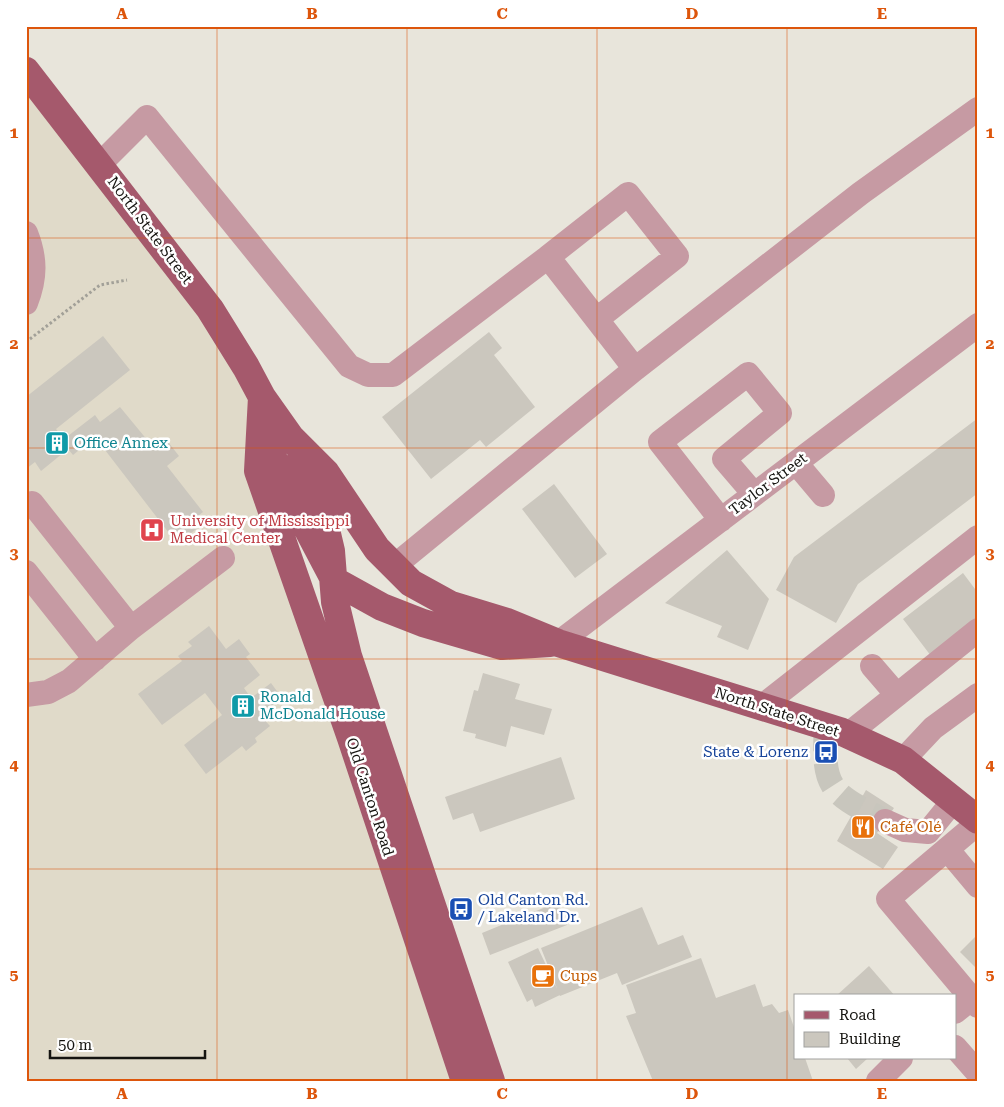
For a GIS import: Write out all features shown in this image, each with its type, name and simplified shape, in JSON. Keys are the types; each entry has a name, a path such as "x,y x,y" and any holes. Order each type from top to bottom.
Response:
{"main road":[{"name":"North State Street","path":"26,71 100,164 210,309 262,397 291,438 326,473 377,549 411,583 444,602 507,622 558,643 848,735 903,760 978,821"},
{"name":"North State Street","path":"262,397 275,467 335,581 398,613 502,646 558,643"},
{"name":"Old Canton Road","path":"262,397 258,471 351,738 465,1081"},
{"name":"Old Canton Road","path":"291,438 307,468 320,504 331,551 335,581 335,602 348,656 491,1081"}],"street":[{"path":"393,567 636,369 861,193 978,109"},
{"path":"100,164 147,116 349,366 368,374 393,375 628,194 678,256 596,319"},
{"path":"26,233 33,251 34,282 26,303"},
{"path":"548,257 636,369"},
{"name":"Taylor Street","path":"558,643 978,325"},
{"path":"721,520 660,442 748,374 780,413 724,459 754,494"},
{"path":"796,462 822,495"},
{"path":"26,507 32,503 131,628"},
{"path":"761,706 978,537"},
{"path":"26,695 48,692 69,681 131,628 223,558"},
{"path":"26,572 94,659"},
{"path":"848,735 978,630"},
{"path":"872,666 897,695"},
{"path":"903,760 933,728 975,702"},
{"path":"885,821 905,830 928,832 954,800"},
{"path":"968,1006 888,899 978,821"},
{"path":"947,849 978,886"},
{"path":"956,1048 973,1074"},
{"path":"878,1081 899,1060"}],"path":[{"path":"26,342 100,285 127,280"}],"shaded area":[{"name":"University of Mississippi Medical Center","path":"26,71 246,367 258,471 465,1081 26,1081"}],"building":[{"path":"489,332 502,348 494,355 535,407 486,447 480,440 431,479 382,417"},
{"name":"Office Annex","path":"103,336 130,370 56,429 64,439 95,415 100,422 120,407 153,447 165,438 179,456 167,466 203,512 193,520 199,527 179,542 174,535 172,537 95,437 73,455 68,449 41,471 35,462 26,469 26,397"},
{"path":"978,418 978,493 858,584 836,623 776,590 794,557"},
{"path":"554,484 607,554 575,578 522,509"},
{"path":"727,550 769,599 748,650 717,637 722,626 665,603"},
{"path":"963,573 978,593 978,620 931,656 903,619"},
{"name":"Ronald McDonald House","path":"209,626 226,649 239,639 250,654 246,657 260,675 244,688 251,698 271,683 282,698 260,715 270,726 255,738 257,742 246,751 242,746 206,774 184,745 222,715 205,693 162,725 138,694 182,661 178,656 192,646 188,642"},
{"path":"483,673 520,684 515,699 552,709 544,735 511,726 506,747 475,738 476,734 463,731 474,690 478,691"},
{"path":"561,757 575,799 480,832 473,813 453,820 445,797"},
{"name":"Café Olé","path":"866,790 894,808 877,833 898,847 883,869 837,841"},
{"path":"558,902 567,925 490,955 482,933"},
{"path":"642,907 658,945 683,935 692,957 622,985 617,973 560,996 541,948"},
{"path":"978,934 978,970 960,952"},
{"path":"538,948 560,995 535,1007 532,999 527,1002 508,962"},
{"path":"701,958 716,998 755,984 763,1007 772,1004 779,1013 788,1010 794,1027 794,1060 806,1060 813,1081 653,1081 626,1016 636,1013 626,985"},
{"path":"869,966 893,994 838,994"},
{"path":"849,1060 866,1060 856,1069"}],"tunnel":[{"path":"826,727 826,764 834,787 852,803 885,821"}],"place":[{"name":"Office Annex","path":"57,443"},
{"name":"University of Mississippi Medical Center","path":"152,530"},
{"name":"Ronald McDonald House","path":"243,706"},
{"name":"State & Lorenz","path":"826,752"},
{"name":"Café Olé","path":"863,827"},
{"name":"Old Canton Rd. / Lakeland Dr.","path":"461,909"},
{"name":"Cups","path":"543,976"}]}
